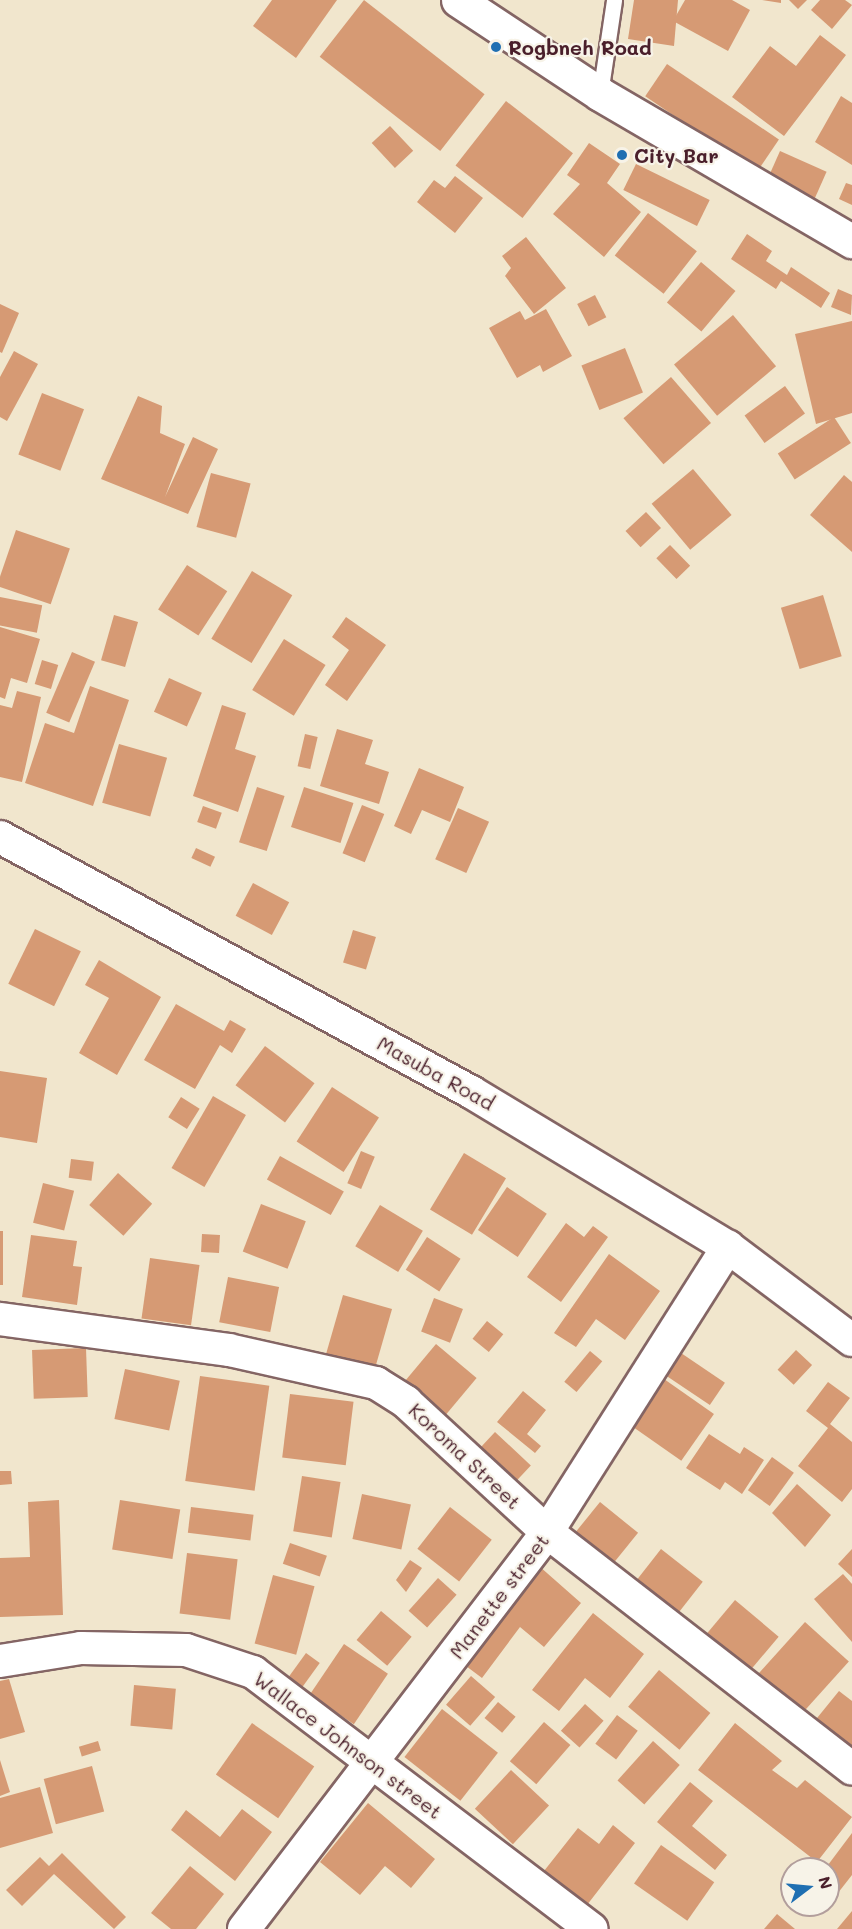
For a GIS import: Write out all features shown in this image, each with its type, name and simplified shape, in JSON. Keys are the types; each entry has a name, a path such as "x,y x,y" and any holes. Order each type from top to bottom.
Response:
{"main road":[{"path":"458,0 600,94 852,241"}],"street":[{"name":"Masuba Road","path":"0,837 471,1092 728,1247 852,1340"},
{"name":"Manette street","path":"244,1929 374,1764 547,1532 728,1247"},
{"name":"Koroma Street","path":"0,1319 228,1350 376,1383 406,1402 547,1532 852,1769"},
{"name":"Wallace Johnson street","path":"0,1661 81,1648 186,1650 253,1672 591,1929"}],"lane":[{"path":"600,94 614,0"}],"building":[{"path":"272,0 337,0 296,58 253,26"},
{"path":"364,0 485,94 440,151 320,57"},
{"path":"634,0 678,0 674,46 628,39"},
{"path":"685,0 732,0 750,10 728,51 673,21"},
{"path":"762,0 781,0 781,3"},
{"path":"789,0 807,0 798,9"},
{"path":"820,0 845,0 852,5 832,29 811,10"},
{"path":"820,35 846,55 784,136 732,97 770,46 796,66"},
{"path":"667,64 779,139 757,172 645,96"},
{"path":"841,96 852,103 852,165 815,142"},
{"path":"506,101 573,153 522,218 456,166"},
{"path":"390,126 413,151 395,168 372,143"},
{"path":"589,143 620,164 607,183 641,212 604,257 553,214 580,184 567,175"},
{"path":"780,151 827,172 814,199 768,178"},
{"path":"636,164 710,200 697,226 623,190"},
{"path":"455,176 483,198 455,233 417,202 434,180 445,188"},
{"path":"846,183 852,185 852,205 839,199"},
{"path":"648,213 697,251 664,294 615,256"},
{"path":"747,234 772,251 766,261 787,275 791,267 830,293 821,308 781,281 776,289 731,259"},
{"path":"526,237 566,288 534,314 505,276 511,268 502,256"},
{"path":"701,262 735,291 701,332 667,303"},
{"path":"838,289 852,295 851,315 831,307"},
{"path":"595,295 606,317 589,326 577,304"},
{"path":"0,304 19,313 2,353 0,352"},
{"path":"546,309 572,356 543,372 540,365 517,378 489,328 520,311 525,320"},
{"path":"733,315 776,366 717,416 674,364"},
{"path":"852,321 852,413 816,424 795,334"},
{"path":"625,348 643,393 599,410 581,366"},
{"path":"14,351 38,364 7,421 0,417 0,377"},
{"path":"671,377 711,423 663,464 623,418"},
{"path":"785,386 805,414 765,443 745,415"},
{"path":"42,393 84,409 60,471 18,455"},
{"path":"138,396 162,406 160,433 185,444 165,497 193,437 218,449 188,514 101,479"},
{"path":"834,417 851,443 795,479 778,453"},
{"path":"693,469 732,515 690,550 652,504"},
{"path":"211,473 251,484 236,538 197,527"},
{"path":"844,475 852,482 852,552 810,515"},
{"path":"646,512 661,528 641,547 626,531"},
{"path":"16,530 70,549 51,604 0,587 0,576"},
{"path":"670,545 690,566 676,579 656,558"},
{"path":"187,565 227,591 198,636 158,609"},
{"path":"252,571 292,595 252,663 211,639"},
{"path":"823,595 842,656 800,669 781,608"},
{"path":"0,597 42,605 37,633 0,626"},
{"path":"114,615 138,622 125,667 101,660"},
{"path":"346,617 386,645 347,701 325,685 349,650 332,637"},
{"path":"0,627 40,639 27,683 11,678 5,699 0,697"},
{"path":"284,639 326,665 294,716 252,690"},
{"path":"72,652 95,662 69,723 46,713"},
{"path":"42,660 58,665 51,689 35,684"},
{"path":"169,678 202,693 187,726 154,712"},
{"path":"90,686 129,700 93,806 25,783 45,723 74,733"},
{"path":"17,691 41,697 22,782 0,777 0,705 12,708"},
{"path":"222,705 246,713 235,749 256,756 238,812 193,796"},
{"path":"337,729 373,740 365,764 389,772 379,804 320,786"},
{"path":"305,734 318,737 310,769 298,766"},
{"path":"119,744 167,758 150,816 102,803"},
{"path":"419,768 464,787 450,822 422,810 411,834 394,826"},
{"path":"257,787 285,796 267,851 239,842"},
{"path":"304,787 353,803 340,843 291,827"},
{"path":"362,805 384,814 365,862 343,853"},
{"path":"203,806 222,813 216,829 197,822"},
{"path":"458,808 489,822 466,873 435,859"},
{"path":"196,848 215,857 210,867 191,858"},
{"path":"253,883 289,902 272,935 236,916"},
{"path":"35,929 81,951 54,1006 8,984"},
{"path":"353,930 376,937 366,970 343,963"},
{"path":"99,960 161,997 117,1075 79,1053 109,998 85,985"},
{"path":"176,1004 224,1031 230,1020 246,1029 232,1053 220,1045 195,1089 144,1060"},
{"path":"265,1046 315,1083 285,1122 236,1085"},
{"path":"0,1071 47,1078 37,1143 0,1137"},
{"path":"332,1087 379,1117 344,1172 297,1142"},
{"path":"213,1096 246,1115 204,1187 171,1168"},
{"path":"181,1097 200,1109 187,1129 168,1117"},
{"path":"361,1151 375,1157 361,1189 347,1183"},
{"path":"464,1153 506,1178 472,1235 430,1210"},
{"path":"280,1156 344,1191 331,1215 267,1180"},
{"path":"71,1159 94,1162 92,1181 69,1178"},
{"path":"118,1173 152,1204 123,1236 89,1205"},
{"path":"43,1183 74,1191 64,1231 33,1223"},
{"path":"507,1187 547,1214 518,1257 478,1230"},
{"path":"261,1204 306,1221 288,1269 243,1252"},
{"path":"380,1205 423,1231 398,1272 355,1246"},
{"path":"566,1223 584,1237 593,1226 608,1237 561,1302 527,1277"},
{"path":"0,1231 3,1231 3,1285 0,1285"},
{"path":"202,1234 220,1235 219,1253 201,1252"},
{"path":"31,1235 77,1241 73,1266 82,1267 77,1305 22,1297"},
{"path":"427,1237 461,1259 439,1291 406,1270"},
{"path":"609,1254 660,1291 625,1340 596,1319 576,1347 554,1333"},
{"path":"150,1258 200,1265 191,1325 142,1318"},
{"path":"228,1277 279,1287 270,1332 219,1322"},
{"path":"343,1295 392,1309 375,1370 326,1356"},
{"path":"434,1298 463,1309 450,1343 421,1332"},
{"path":"487,1321 503,1334 489,1352 473,1339"},
{"path":"436,1344 477,1378 441,1420 401,1386"},
{"path":"86,1348 88,1397 34,1399 32,1350"},
{"path":"796,1350 812,1365 794,1385 778,1370"},
{"path":"590,1351 602,1361 577,1392 564,1382"},
{"path":"681,1353 725,1383 710,1405 666,1375"},
{"path":"125,1369 180,1381 169,1431 114,1419"},
{"path":"200,1376 269,1386 255,1491 185,1481"},
{"path":"664,1379 714,1414 681,1461 631,1426"},
{"path":"828,1382 850,1398 830,1424 852,1442 852,1489 842,1502 798,1466 828,1428 806,1411"},
{"path":"523,1391 546,1410 527,1434 541,1446 535,1453 497,1422"},
{"path":"290,1394 354,1402 346,1465 282,1458"},
{"path":"495,1432 531,1465 514,1484 478,1450"},
{"path":"709,1434 740,1454 744,1447 764,1460 742,1494 725,1482 720,1490 686,1468"},
{"path":"772,1457 794,1473 770,1506 748,1490"},
{"path":"0,1471 11,1471 12,1484 0,1485"},
{"path":"302,1476 341,1482 332,1537 293,1531"},
{"path":"797,1484 831,1515 805,1547 772,1513"},
{"path":"362,1494 411,1504 401,1549 352,1539"},
{"path":"59,1500 63,1615 0,1617 0,1558 30,1557 28,1502"},
{"path":"120,1500 180,1510 172,1559 112,1549"},
{"path":"600,1502 638,1533 609,1569 571,1538"},
{"path":"191,1507 254,1515 250,1540 188,1533"},
{"path":"450,1507 492,1540 459,1581 417,1549"},
{"path":"290,1543 327,1556 320,1576 283,1564"},
{"path":"661,1549 703,1582 678,1614 636,1581"},
{"path":"852,1549 852,1577 838,1564"},
{"path":"187,1553 238,1559 230,1620 180,1614"},
{"path":"410,1560 422,1568 406,1592 396,1580"},
{"path":"539,1566 581,1603 544,1647 520,1627 482,1678 462,1663"},
{"path":"843,1574 852,1584 852,1642 814,1599"},
{"path":"273,1575 315,1586 296,1655 255,1644"},
{"path":"438,1578 457,1595 427,1627 409,1611"},
{"path":"735,1600 779,1637 750,1671 706,1634"},
{"path":"381,1611 412,1637 387,1666 357,1640"},
{"path":"593,1613 644,1654 610,1698 585,1678 559,1711 532,1690"},
{"path":"805,1622 849,1661 801,1715 757,1676"},
{"path":"344,1644 388,1674 354,1724 310,1695"},
{"path":"306,1653 320,1663 301,1689 287,1679"},
{"path":"659,1670 710,1713 679,1750 628,1707"},
{"path":"471,1676 495,1697 470,1726 446,1705"},
{"path":"9,1679 25,1732 0,1739 0,1681"},
{"path":"134,1685 176,1689 172,1730 130,1726"},
{"path":"839,1691 852,1701 852,1756 813,1723"},
{"path":"498,1702 516,1717 502,1733 485,1718"},
{"path":"585,1704 604,1721 579,1747 561,1731"},
{"path":"442,1709 498,1753 460,1801 404,1757"},
{"path":"617,1715 638,1731 616,1759 595,1744"},
{"path":"544,1722 570,1745 536,1784 510,1761"},
{"path":"252,1723 314,1767 278,1818 216,1775"},
{"path":"735,1723 782,1761 772,1770 797,1788 805,1780 852,1817 821,1857 811,1857 698,1770"},
{"path":"98,1741 101,1751 82,1756 79,1747"},
{"path":"653,1741 680,1765 644,1804 618,1780"},
{"path":"0,1760 10,1792 0,1796"},
{"path":"92,1766 104,1811 56,1824 44,1779"},
{"path":"511,1770 549,1805 513,1844 475,1809"},
{"path":"690,1782 713,1801 692,1826 727,1855 715,1870 657,1822"},
{"path":"40,1787 53,1833 0,1848 0,1798"},
{"path":"368,1803 435,1859 411,1888 385,1866 360,1895 320,1862"},
{"path":"242,1809 272,1832 235,1881 171,1830 186,1810 220,1837"},
{"path":"613,1825 635,1843 587,1905 544,1871 578,1828 599,1844"},
{"path":"852,1833 852,1875 840,1890 840,1857 834,1857"},
{"path":"661,1845 714,1882 687,1921 634,1884"},
{"path":"62,1853 126,1917 114,1929 54,1874 22,1906 6,1890 40,1857 49,1866"},
{"path":"190,1866 224,1894 196,1929 171,1929 151,1913"},
{"path":"852,1911 852,1929 837,1929"},
{"path":"777,1914 795,1929 764,1929"}],"place":[{"name":"Rogbneh Road","path":"496,47"},
{"name":"City Bar","path":"622,155"}]}
